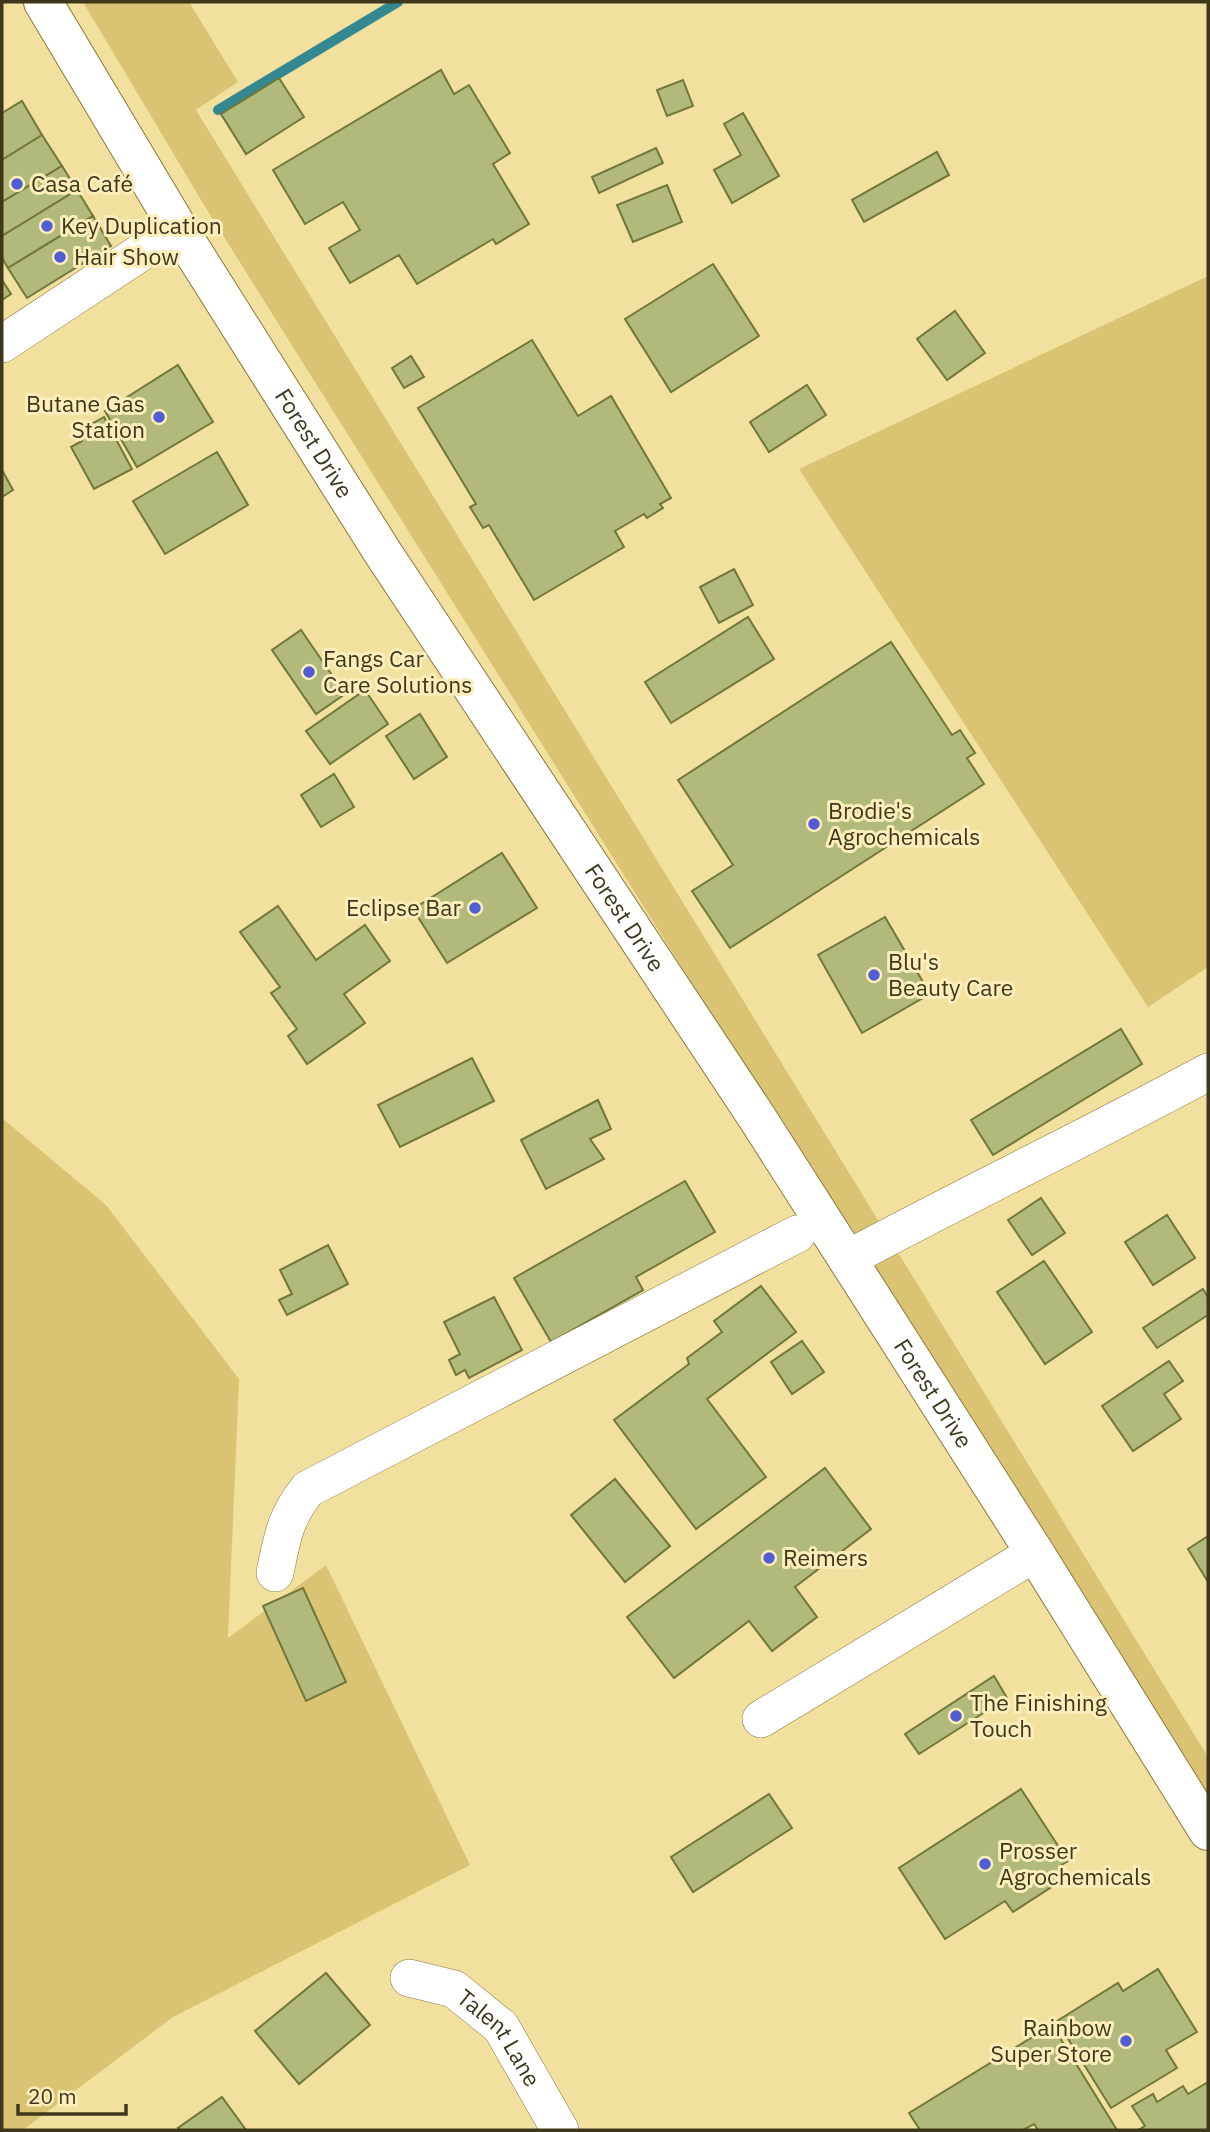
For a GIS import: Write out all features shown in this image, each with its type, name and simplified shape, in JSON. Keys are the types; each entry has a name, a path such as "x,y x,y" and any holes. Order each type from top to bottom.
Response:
{"main road":[{"name":"Forest Drive","path":"43,2 178,228 383,553 756,1116 1035,1553 1208,1831"}],"street":[{"path":"2,344 178,228"},
{"path":"847,1259 1208,1072"},
{"path":"275,1573 282,1536 294,1506 308,1489 797,1234"},
{"path":"761,1719 1035,1553"},
{"name":"Talent Lane","path":"410,1978 454,1989 501,2027 560,2130"}],"shaded area":[{"path":"83,2 189,2 238,82 196,110 1208,1757 1208,1807 204,205"},
{"path":"1208,276 1208,967 1148,1007 799,469"},
{"path":"2,1118 106,1205 239,1379 228,1638 326,1565 470,1865 173,2017 23,2130 2,2130"}],"building":[{"path":"441,70 454,94 469,85 510,153 493,164 529,224 496,244 493,239 417,284 399,255 350,283 329,248 360,230 343,202 305,224 273,170"},
{"path":"279,78 304,117 246,154 221,114"},
{"path":"683,80 693,106 667,116 657,90"},
{"path":"22,101 42,135 2,160 2,113"},
{"path":"743,113 779,176 732,203 714,170 741,155 724,124"},
{"name":"Casa Café","path":"42,135 62,166 2,202 2,160"},
{"path":"656,148 663,163 599,193 592,177"},
{"path":"937,152 949,175 864,222 852,200"},
{"path":"62,166 77,190 2,236 2,202"},
{"path":"667,185 682,222 633,242 617,205"},
{"name":"Key Duplication","path":"77,190 93,216 8,268 2,258 2,236"},
{"name":"Hair Show","path":"93,216 111,246 27,298 8,268"},
{"path":"713,264 759,336 671,392 625,319"},
{"path":"2,280 11,294 2,300"},
{"path":"955,311 985,353 947,380 917,339"},
{"path":"532,340 578,416 611,396 671,498 660,504 663,508 647,518 644,514 615,531 624,547 534,600 489,525 483,528 470,507 476,504 418,408"},
{"path":"411,356 424,377 404,388 392,368"},
{"name":"Butane Gas Station","path":"178,365 213,422 137,467 105,411"},
{"path":"807,385 826,415 769,452 750,422"},
{"path":"104,417 132,469 94,489 71,447 82,441 77,432"},
{"path":"217,452 248,505 165,554 133,501"},
{"path":"2,470 13,490 2,497"},
{"path":"734,569 753,605 719,623 700,587"},
{"path":"748,617 774,659 671,723 645,682"},
{"name":"Fangs Car Care Solutions","path":"301,630 345,694 316,714 272,650"},
{"name":"Brodie's Agrochemicals","path":"891,642 952,735 960,730 975,753 967,758 984,784 730,948 692,891 733,865 678,780"},
{"path":"365,690 388,724 330,764 306,731"},
{"path":"420,714 447,757 414,779 386,736"},
{"path":"334,774 354,807 321,827 301,795"},
{"name":"Eclipse Bar","path":"502,853 537,908 447,963 413,909"},
{"path":"278,906 316,960 365,925 390,961 344,994 365,1023 307,1064 288,1036 297,1029 271,993 280,987 240,932"},
{"name":"Blu's Beauty Care","path":"885,917 930,994 862,1033 818,955"},
{"path":"1121,1029 1142,1064 993,1155 971,1120"},
{"path":"472,1058 494,1101 400,1147 378,1105"},
{"path":"598,1100 611,1129 590,1139 604,1159 546,1189 521,1140"},
{"path":"685,1181 715,1232 636,1277 643,1290 551,1342 514,1278"},
{"path":"1041,1198 1065,1233 1032,1255 1008,1220"},
{"path":"1167,1215 1195,1258 1153,1285 1125,1242"},
{"path":"328,1245 348,1284 287,1315 279,1300 292,1294 280,1270"},
{"path":"1044,1261 1092,1332 1045,1364 997,1292"},
{"path":"761,1286 796,1332 707,1399 766,1477 696,1529 614,1420 689,1364 687,1358 722,1332 714,1321"},
{"path":"1203,1289 1208,1297 1208,1315 1157,1348 1143,1328"},
{"path":"494,1297 522,1350 469,1378 465,1370 456,1375 449,1360 460,1354 444,1322"},
{"path":"802,1341 824,1372 792,1394 771,1362"},
{"path":"1169,1361 1183,1381 1164,1394 1181,1419 1133,1451 1102,1406"},
{"name":"Reimers","path":"825,1468 871,1529 795,1587 817,1617 772,1651 749,1621 674,1678 627,1617"},
{"path":"615,1479 670,1546 625,1582 571,1515"},
{"path":"1208,1536 1208,1582 1188,1549"},
{"path":"303,1588 346,1682 306,1701 263,1606"},
{"name":"The Finishing Touch","path":"994,1676 1007,1698 919,1754 905,1734"},
{"name":"Prosser Agrochemicals","path":"1021,1789 1068,1861 1060,1866 1067,1877 1013,1912 1005,1901 945,1939 899,1868"},
{"path":"769,1794 792,1828 693,1892 671,1857"},
{"name":"Rainbow Super Store","path":"1158,1969 1197,2032 1166,2050 1177,2068 1111,2108 1057,2021 1118,1983 1123,1991"},
{"path":"326,1973 370,2025 299,2084 255,2031"},
{"path":"1052,2025 1117,2130 1038,2130 1034,2124 1023,2130 920,2130 909,2113"},
{"path":"1208,2082 1208,2130 1138,2130 1145,2126 1132,2106 1153,2094 1157,2102 1183,2086 1188,2094"},
{"path":"222,2097 246,2130 178,2128"}],"waterway":[{"path":"218,110 398,2"}],"place":[{"name":"Casa Café","path":"17,184"},
{"name":"Key Duplication","path":"47,226"},
{"name":"Hair Show","path":"60,257"},
{"name":"Butane Gas Station","path":"159,417"},
{"name":"Fangs Car Care Solutions","path":"309,672"},
{"name":"Brodie's Agrochemicals","path":"814,824"},
{"name":"Eclipse Bar","path":"475,908"},
{"name":"Blu's Beauty Care","path":"874,975"},
{"name":"Reimers","path":"769,1558"},
{"name":"The Finishing Touch","path":"956,1716"},
{"name":"Prosser Agrochemicals","path":"985,1864"},
{"name":"Rainbow Super Store","path":"1126,2041"}]}
